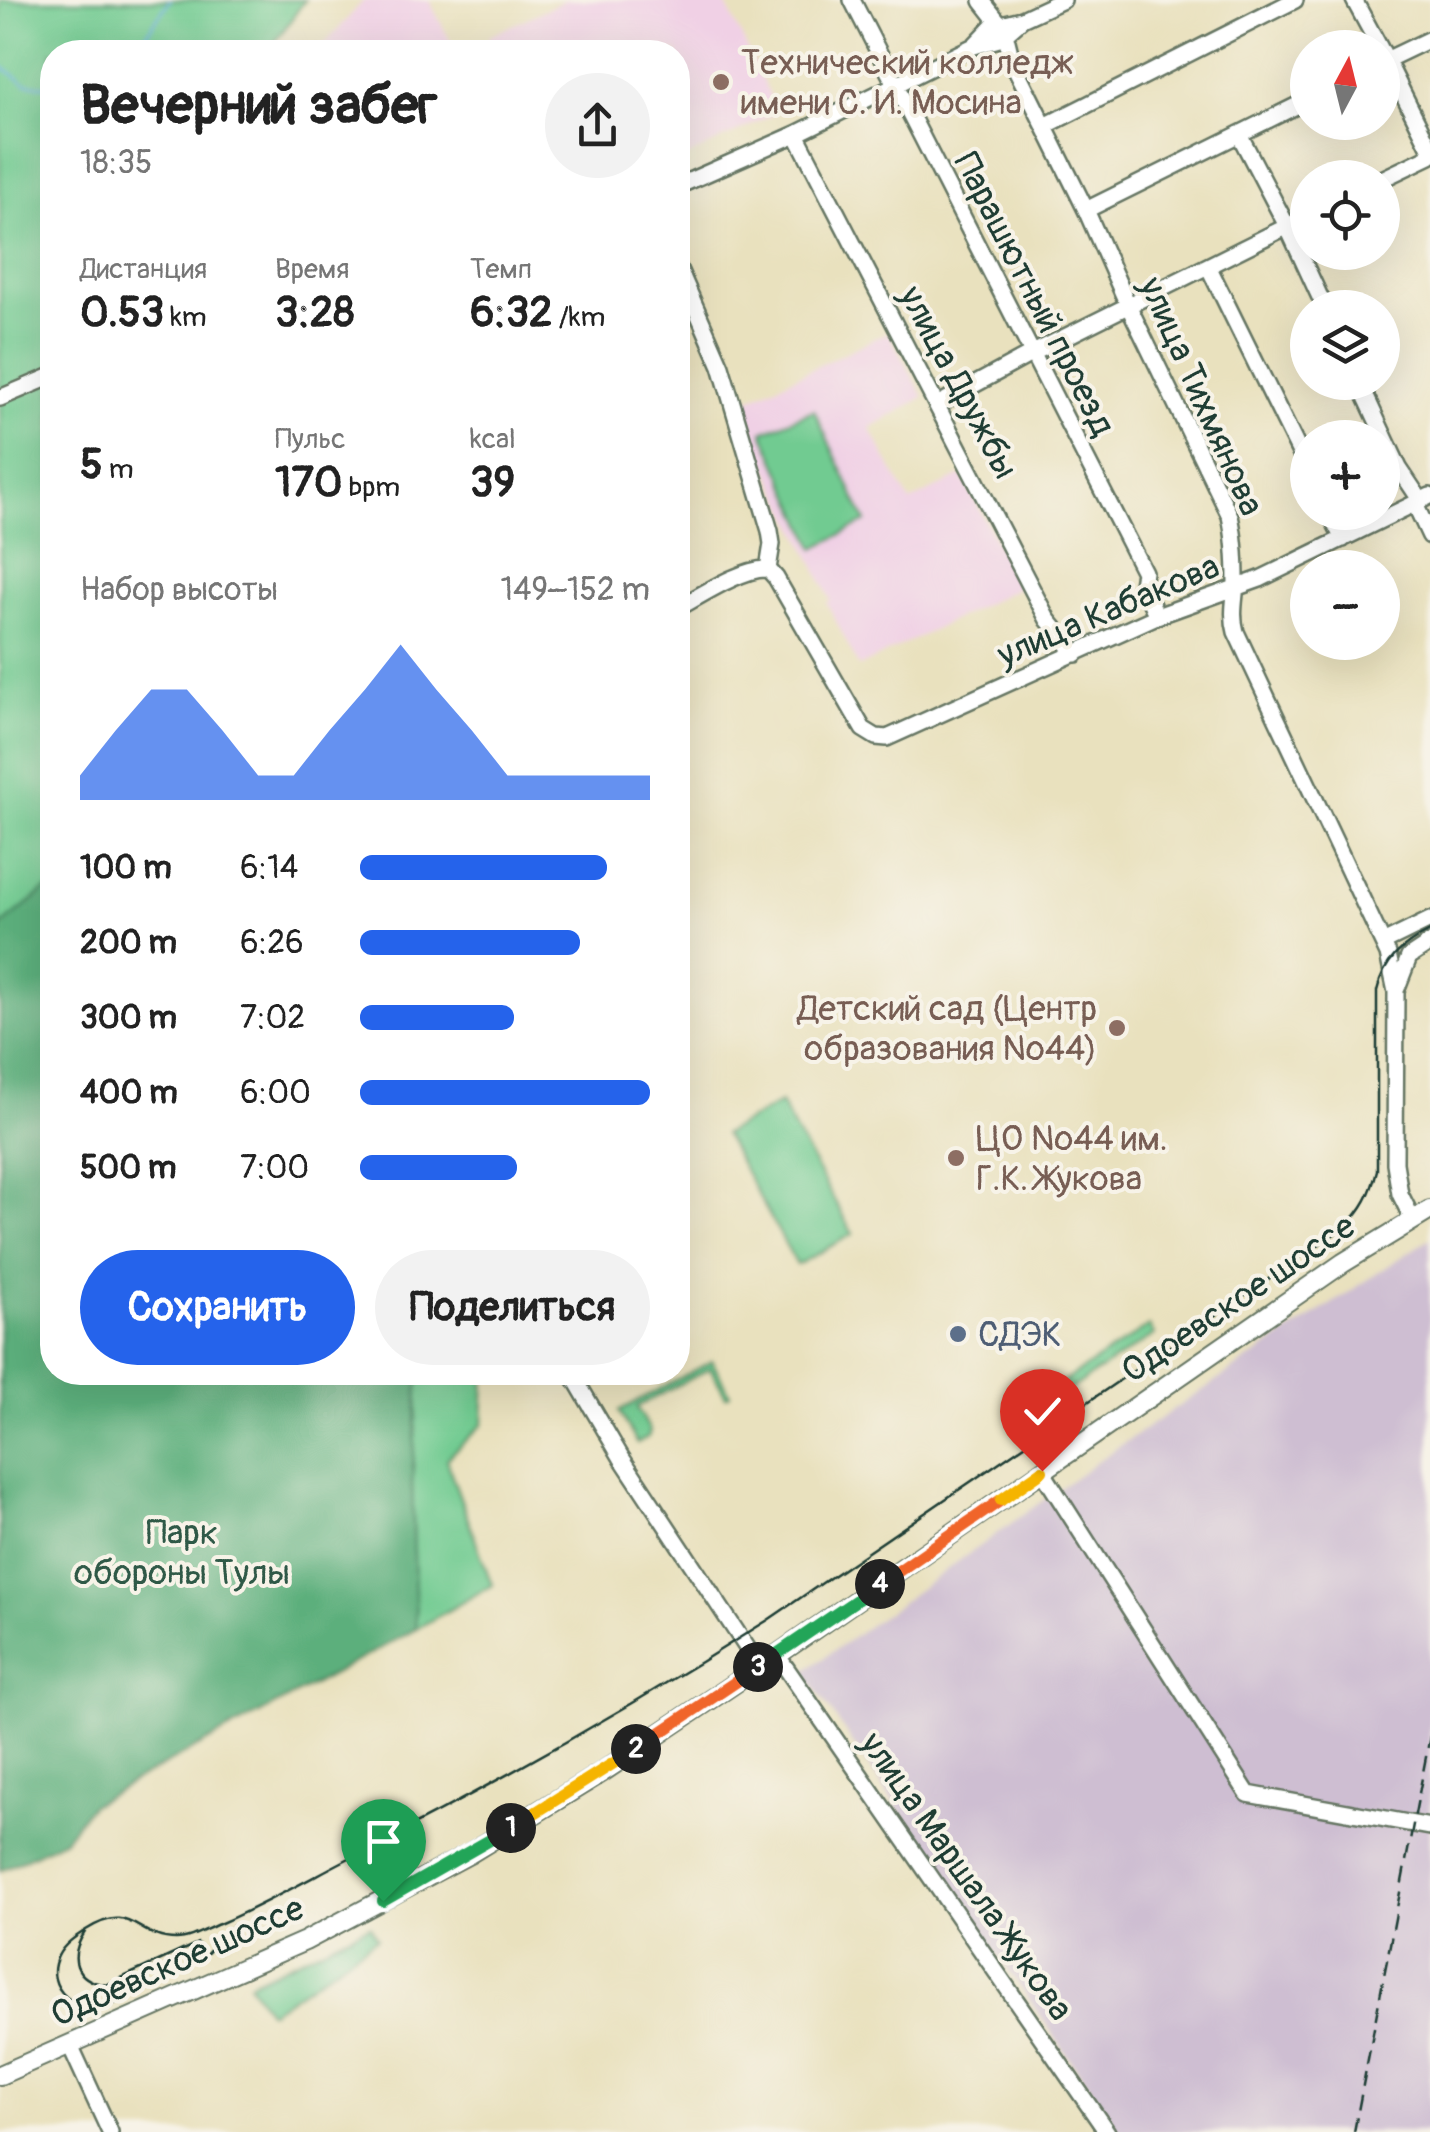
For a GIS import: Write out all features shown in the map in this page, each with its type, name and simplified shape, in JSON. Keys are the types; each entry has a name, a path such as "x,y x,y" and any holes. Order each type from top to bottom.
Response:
{"main road":[{"name":"Одоевское шоссе","path":"0,2075 306,1942 452,1863 600,1773 1327,1274 1430,1210"}],"street":[{"name":"Парашютный проезд","path":"852,0 1144,572 1142,584 1157,616"},
{"path":"690,181 796,134 1063,0"},
{"path":"1045,126 1296,0"},
{"path":"1354,0 1370,30"},
{"path":"982,1 997,32"},
{"name":"улица Тихмянова","path":"997,32 1230,516 1236,588 1232,618 1236,632 1384,943 1396,992 1394,1163 1400,1194 1412,1220"},
{"path":"1400,49 1430,39"},
{"path":"1400,89 1430,148"},
{"path":"1086,210 1290,109"},
{"name":"улица Дружбы","path":"796,134 1048,620 1076,654"},
{"path":"1239,134 1316,290"},
{"path":"1400,171 1430,156"},
{"path":"937,405 1290,225"},
{"path":"1208,266 1290,432"},
{"path":"690,295 721,366 772,544 768,570 761,568 736,578 690,602"},
{"path":"0,398 40,381"},
{"path":"1367,400 1399,468 1422,500 1430,536"},
{"name":"улица Кабакова","path":"768,570 862,729 876,737 893,738 1157,616 1260,579 1422,500"},
{"path":"1337,530 1342,539"},
{"path":"1384,943 1430,920"},
{"path":"1396,992 1409,957 1430,943"},
{"path":"579,1385 621,1458 760,1666"},
{"path":"1042,1471 1248,1794 1430,1827"},
{"name":"улица Маршала Жукова","path":"776,1655 1107,2132"},
{"path":"70,2045 110,2132"}],"shaded area":[{"path":"364,0 429,0 450,40 329,40"},
{"name":"Технический колледж имени С. И. Мосина","path":"565,0 724,0 778,112 690,155 690,40 488,37"},
{"path":"888,332 924,397 870,428 910,502 962,475 1019,587 859,667 737,405"},
{"path":"1430,1238 1430,2132 1120,2132 804,1672 1109,1453"}],"green space":[{"path":"0,0 305,0 277,40 40,40 40,894 0,927"},
{"path":"814,410 866,522 815,548 763,432"},
{"name":"Парк обороны Тулы","path":"40,894 40,1385 418,1385 412,1483 416,1629 91,1805 63,1840 0,1871 0,927"},
{"path":"780,1103 853,1234 797,1265 724,1134"},
{"path":"1149,1326 1154,1335 1046,1405 1049,1391"},
{"path":"712,1361 730,1394 726,1396 710,1368 690,1379 690,1373"},
{"path":"418,1385 485,1385 483,1424 446,1459 492,1585 416,1629 412,1483"},
{"path":"667,1385 678,1385 637,1407 650,1431 648,1437 637,1443 619,1411"},
{"path":"370,1925 377,1938 271,2011 249,1984 251,1982"}],"waterway":[{"path":"142,40 170,0"},
{"path":"0,65 25,83 40,85"}],"tram line":[{"path":"234,1925 201,1960 108,2007 75,2003 55,1979 54,1968 63,1948 101,1922 124,1920 176,1939 198,1933 413,1825 618,1712 768,1620 1346,1226 1366,1201 1377,1170 1377,991 1384,971 1396,955 1430,931"},
{"path":"85,1932 77,1950 77,1966 87,1978 106,1985 198,1943"}],"railway":[{"path":"1354,2132 1430,1736"}],"place":[{"name":"Технический колледж имени С. И. Мосина","path":"721,82"},
{"name":"Детский сад (Центр образования №44)","path":"1117,1028"},
{"name":"ЦО №44 им. Г.К. Жукова","path":"956,1158"},
{"name":"СДЭК","path":"958,1334"}],"route":[{"path":"383,1901 469,1854 600,1773 1042,1471"}]}
